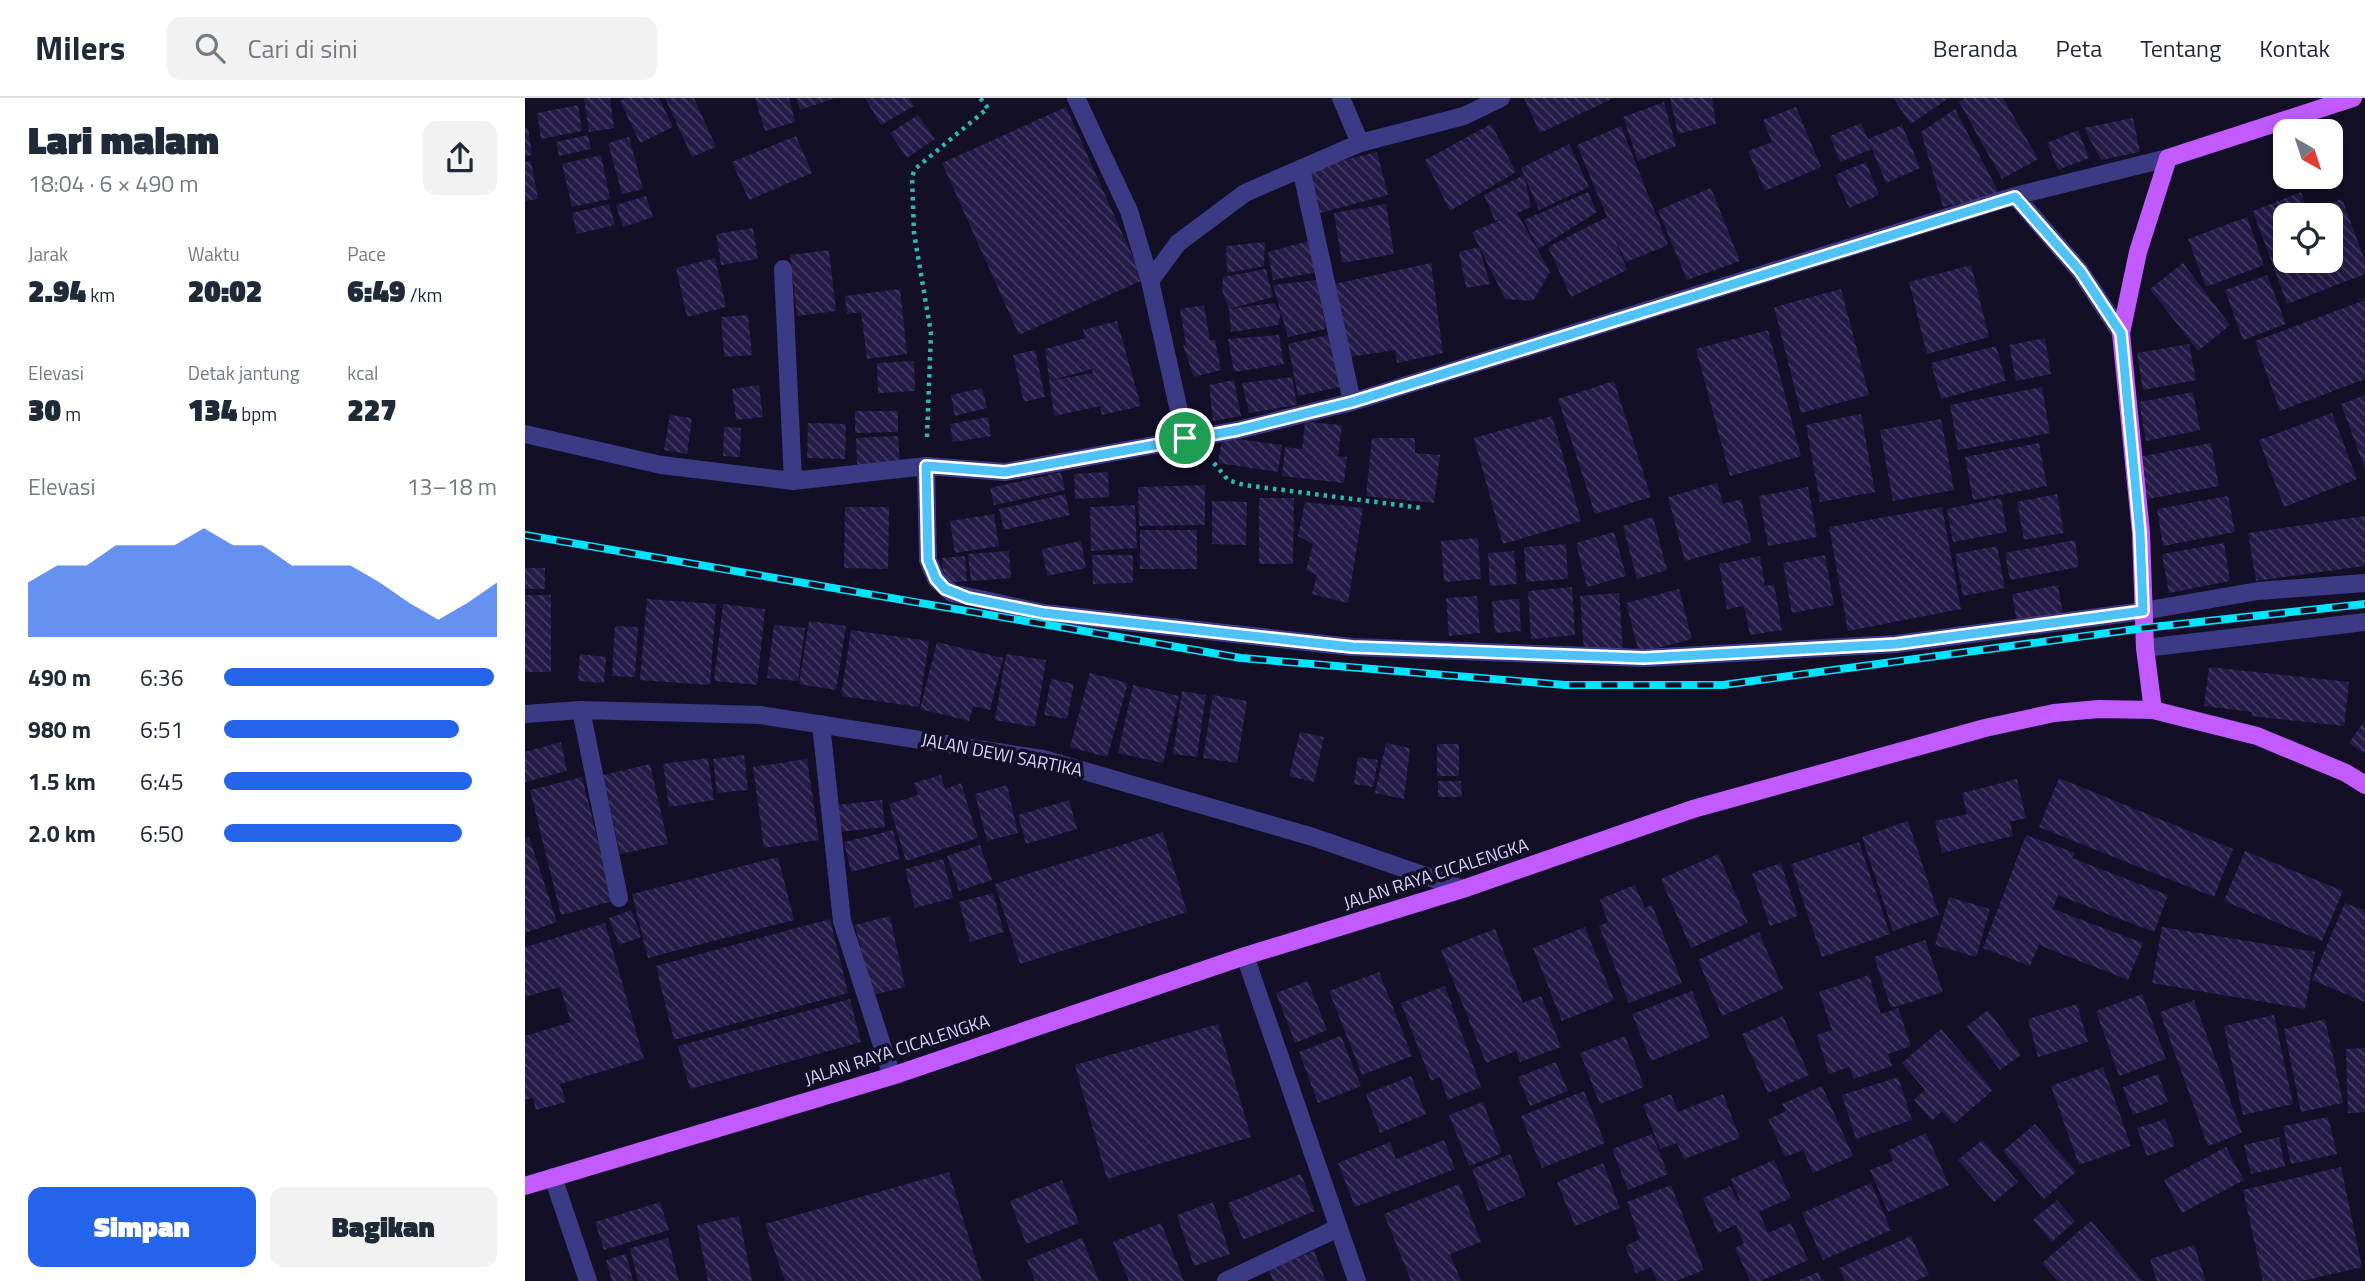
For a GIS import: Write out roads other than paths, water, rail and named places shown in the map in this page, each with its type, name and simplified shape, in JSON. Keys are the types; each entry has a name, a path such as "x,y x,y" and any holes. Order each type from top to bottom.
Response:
{"main road":[{"path":"2153,710 2145,648 2140,533 2121,333 2139,252 2168,158 2353,98"},
{"name":"JALAN RAYA CICALENGKA","path":"525,1186 893,1076 1245,956 1463,889 1693,809 1985,728 2055,713 2099,709 2153,710 2257,736 2346,773 2365,785"}],"street":[{"path":"1076,98 1129,211 1150,281 1185,438"},
{"path":"1341,98 1360,143"},
{"path":"1150,281 1178,243 1202,222 1245,192 1360,143 1464,116 1501,98"},
{"path":"525,434 661,465 793,481 926,466 1005,472 1238,430 1352,402 2015,197 2168,158"},
{"path":"1301,168 1352,402"},
{"path":"2015,197 2080,271 2121,333"},
{"path":"783,270 793,481"},
{"path":"926,466 928,560 936,579 945,589 968,598 1044,613 1352,647 1644,658 1896,644 2143,611 2258,591 2365,583"},
{"path":"2145,648 2365,622"},
{"name":"JALAN DEWI SARTIKA","path":"528,710 760,715 1043,759 1313,837 1463,889"},
{"path":"580,710 619,898"},
{"path":"821,724 842,921 893,1076"},
{"path":"1245,956 1357,1281"},
{"path":"554,1177 588,1281"},
{"path":"1226,1281 1338,1228"}],"railway":[{"path":"525,535 1241,658 1565,685 1723,685 2144,628 2365,604"}]}
